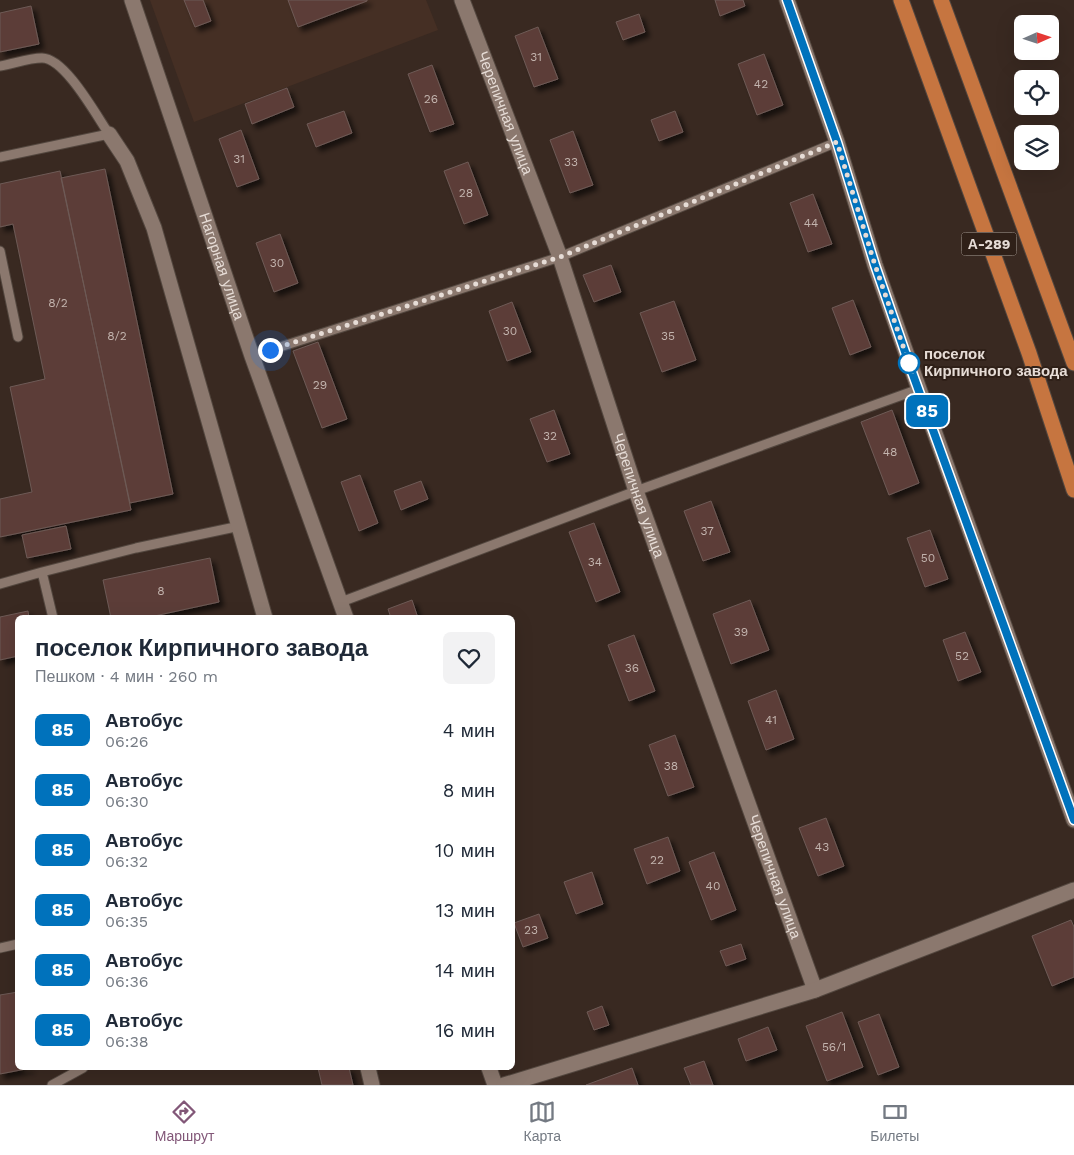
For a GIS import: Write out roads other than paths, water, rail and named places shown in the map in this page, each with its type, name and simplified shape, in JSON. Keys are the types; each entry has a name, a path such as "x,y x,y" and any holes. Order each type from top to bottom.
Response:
{"highway":[{"name":"А-289","path":"901,0 1029,353 1074,490"},
{"name":"А-289","path":"941,0 1074,363"}],"street":[{"name":"Нагорная улица","path":"132,0 252,356 345,615"},
{"name":"Черепичная улица","path":"462,0 560,257 636,491 814,990"},
{"path":"786,0 837,142 875,265 1074,820"},
{"path":"109,134 127,162 154,228 264,615"},
{"path":"504,1085 814,990 1074,890"},
{"path":"368,1070 372,1085"},
{"path":"490,1070 495,1085"}],"lane":[{"path":"0,66 43,57 58,63 76,85 109,134 0,157"},
{"path":"252,356 560,257 837,142"},
{"path":"0,251 18,337"},
{"path":"341,602 636,491 919,389"},
{"path":"0,584 136,548 240,526"},
{"path":"42,572 52,615"},
{"path":"0,948 15,945"},
{"path":"52,1085 79,1070"}],"place":[{"name":"поселок Кирпичного завода","path":"909,363"}]}
